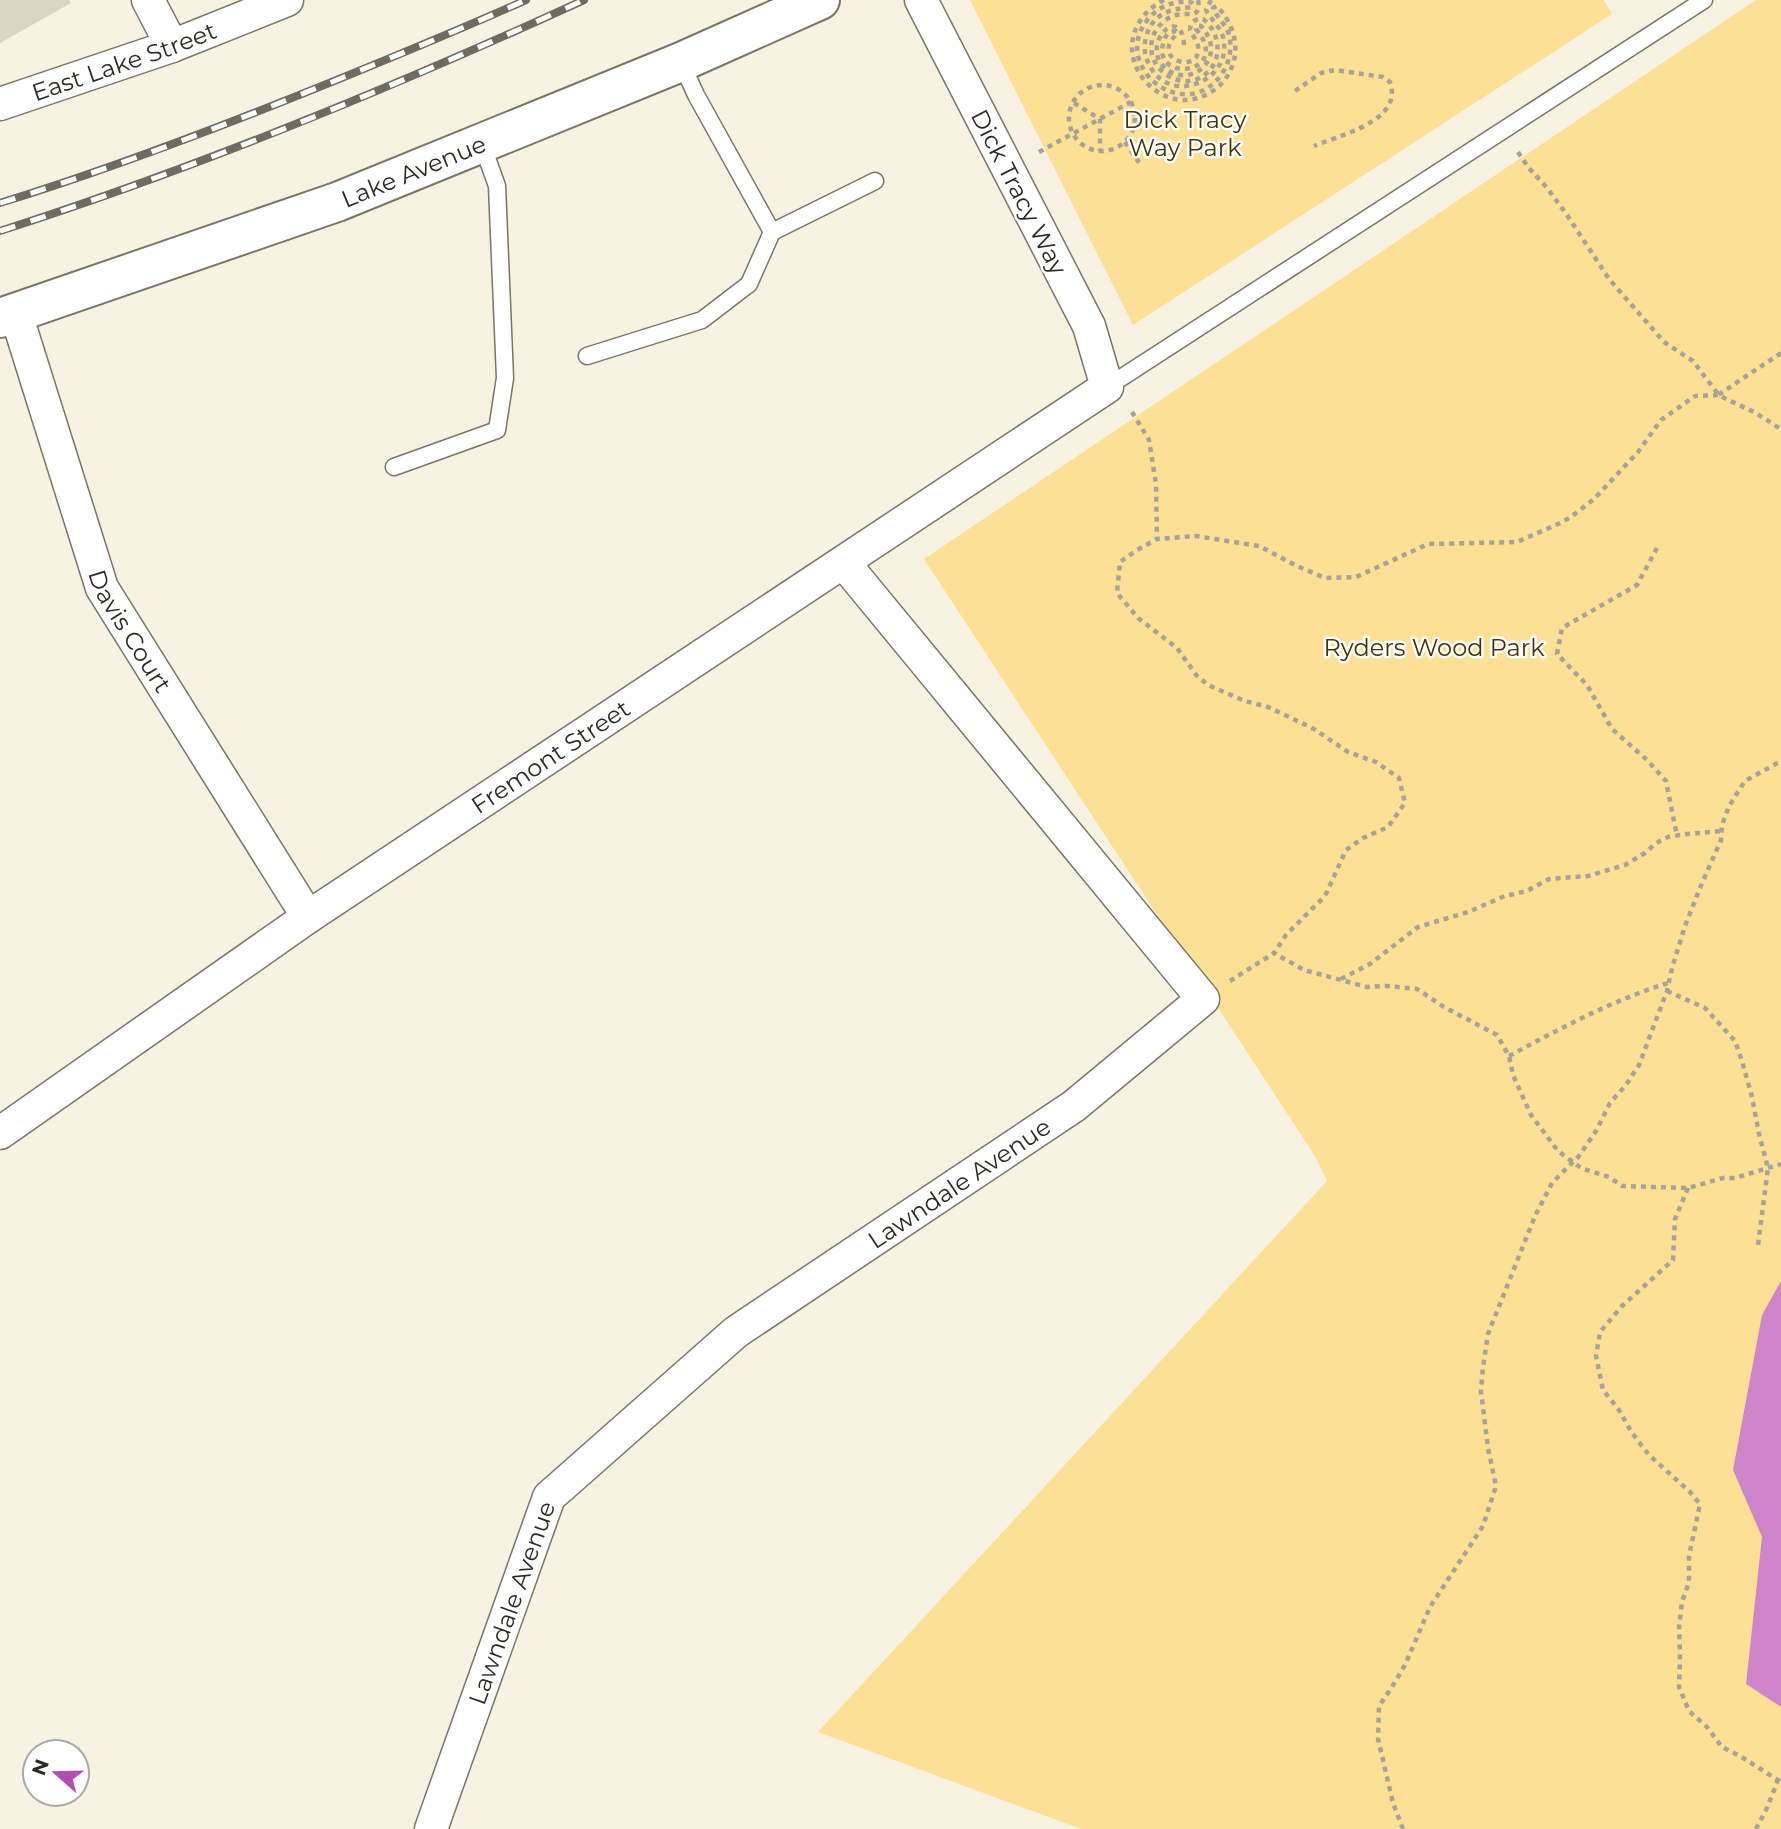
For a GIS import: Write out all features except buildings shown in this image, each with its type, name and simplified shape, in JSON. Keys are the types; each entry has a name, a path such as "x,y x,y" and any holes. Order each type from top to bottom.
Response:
{"street":[{"path":"148,0 172,46"},
{"name":"East Lake Street","path":"0,104 172,46 287,0"},
{"name":"Lake Avenue","path":"8,316 337,202 681,62 820,0"},
{"name":"Dick Tracy Way","path":"920,0 1089,326 1115,382"},
{"name":"Davis Court","path":"8,316 102,588 308,917"},
{"name":"Fremont Street","path":"0,1133 308,917 1115,382"},
{"path":"844,563 1203,999"},
{"name":"Lawndale Avenue","path":"431,1829 549,1497 736,1332 1074,1106 1203,999"}],"lane":[{"path":"1115,382 1704,0"},
{"path":"681,62 772,232"},
{"path":"394,467 497,430 505,378 497,186 482,144"},
{"path":"587,356 702,320 750,284 772,232 875,181"}],"path":[{"path":"1164,0 1143,16 1135,30 1132,47 1134,64 1143,80 1155,91 1172,98 1189,99 1206,95 1220,85 1230,72 1236,55 1235,38 1223,13 1217,6 1213,8 1229,36 1229,60 1218,79 1207,88 1193,93 1164,89 1152,81 1143,69 1138,55 1139,40 1143,25 1153,12 1174,2 1191,2 1192,6 1174,8 1153,22 1144,46 1152,71 1162,80 1174,86 1188,87 1201,83 1212,76 1224,52 1223,38 1218,26 1206,10 1212,0"},
{"path":"1184,45 1181,29 1173,25 1160,34 1157,52 1165,68 1173,73 1191,75 1206,65 1210,57 1210,39 1201,26 1197,26 1196,29 1205,43 1204,57 1195,67 1181,70 1168,64 1165,58 1165,37 1176,31 1177,34 1170,41 1169,51 1178,62 1188,62 1196,57 1198,52 1198,43 1190,30 1193,22 1203,19 1215,33 1218,54 1208,73 1199,79 1177,81 1168,77 1159,71 1151,51 1156,29 1175,15 1194,14 1198,11 1198,0"},
{"path":"1295,91 1321,74 1335,70 1383,77 1390,82 1392,94 1389,106 1380,117 1314,146"},
{"path":"1104,85 1124,93 1131,102 1135,123 1125,142 1106,151 1086,146 1077,139 1070,120 1074,103 1083,91 1093,87 1104,85"},
{"path":"1039,152 1131,102"},
{"path":"1074,103 1100,119"},
{"path":"1100,119 1100,151"},
{"path":"1125,142 1140,164"},
{"path":"1514,146 1567,215 1609,279 1664,342 1693,361 1718,395"},
{"path":"1718,395 1781,353"},
{"path":"1115,382 1149,440 1156,484 1157,539"},
{"path":"1203,999 1274,953 1286,935 1325,896 1346,850 1363,838 1388,827 1405,803 1399,778 1376,762 1348,752 1314,729 1268,707 1245,701 1208,685 1197,676 1177,648 1138,618 1117,593 1120,562 1157,539 1196,536 1259,546 1325,578 1356,577 1428,544 1517,542 1558,524 1594,499 1638,452 1661,420 1695,396 1718,395 1754,412 1781,429"},
{"path":"1657,548 1637,585 1562,628 1557,654 1587,685 1612,729 1666,781 1677,836"},
{"path":"1403,1829 1393,1802 1378,1739 1379,1706 1405,1665 1430,1607 1483,1526 1496,1486 1481,1391 1488,1335 1535,1216 1552,1183 1579,1156 1610,1103 1639,1065 1667,992 1685,926 1721,840 1729,806 1745,781 1781,761"},
{"path":"1341,979 1370,964 1418,927 1468,912 1504,896 1527,891 1549,879 1588,876 1625,865 1656,843 1677,836 1722,831"},
{"path":"1274,953 1304,970 1367,987 1417,989 1444,1007 1497,1035 1509,1056 1513,1075 1531,1115 1558,1151 1581,1168 1609,1177 1622,1186 1688,1188 1781,1164"},
{"path":"1509,1056 1604,1006 1669,983"},
{"path":"1667,992 1705,1008 1735,1041 1752,1097 1768,1168 1758,1245"},
{"path":"1688,1188 1675,1219 1673,1261 1622,1306 1600,1332 1596,1356 1603,1390 1632,1433 1649,1455 1700,1504 1689,1556 1689,1582 1682,1602 1679,1627 1679,1686 1689,1711 1707,1727 1722,1747 1779,1781 1756,1829"}],"green space":[{"name":"Dick Tracy Way Park","path":"970,0 1604,0 1612,14 1133,325"},
{"name":"Ryders Wood Park","path":"1756,0 1781,0 1781,1829 1081,1829 818,1732 1327,1181 1315,1156 924,559"}],"shaded area":[{"path":"1781,1281 1781,1707 1746,1684 1762,1537 1733,1470 1762,1315"}],"railway":[{"path":"0,203 216,128 526,0"},
{"path":"0,231 223,153 441,64 584,0"}]}
